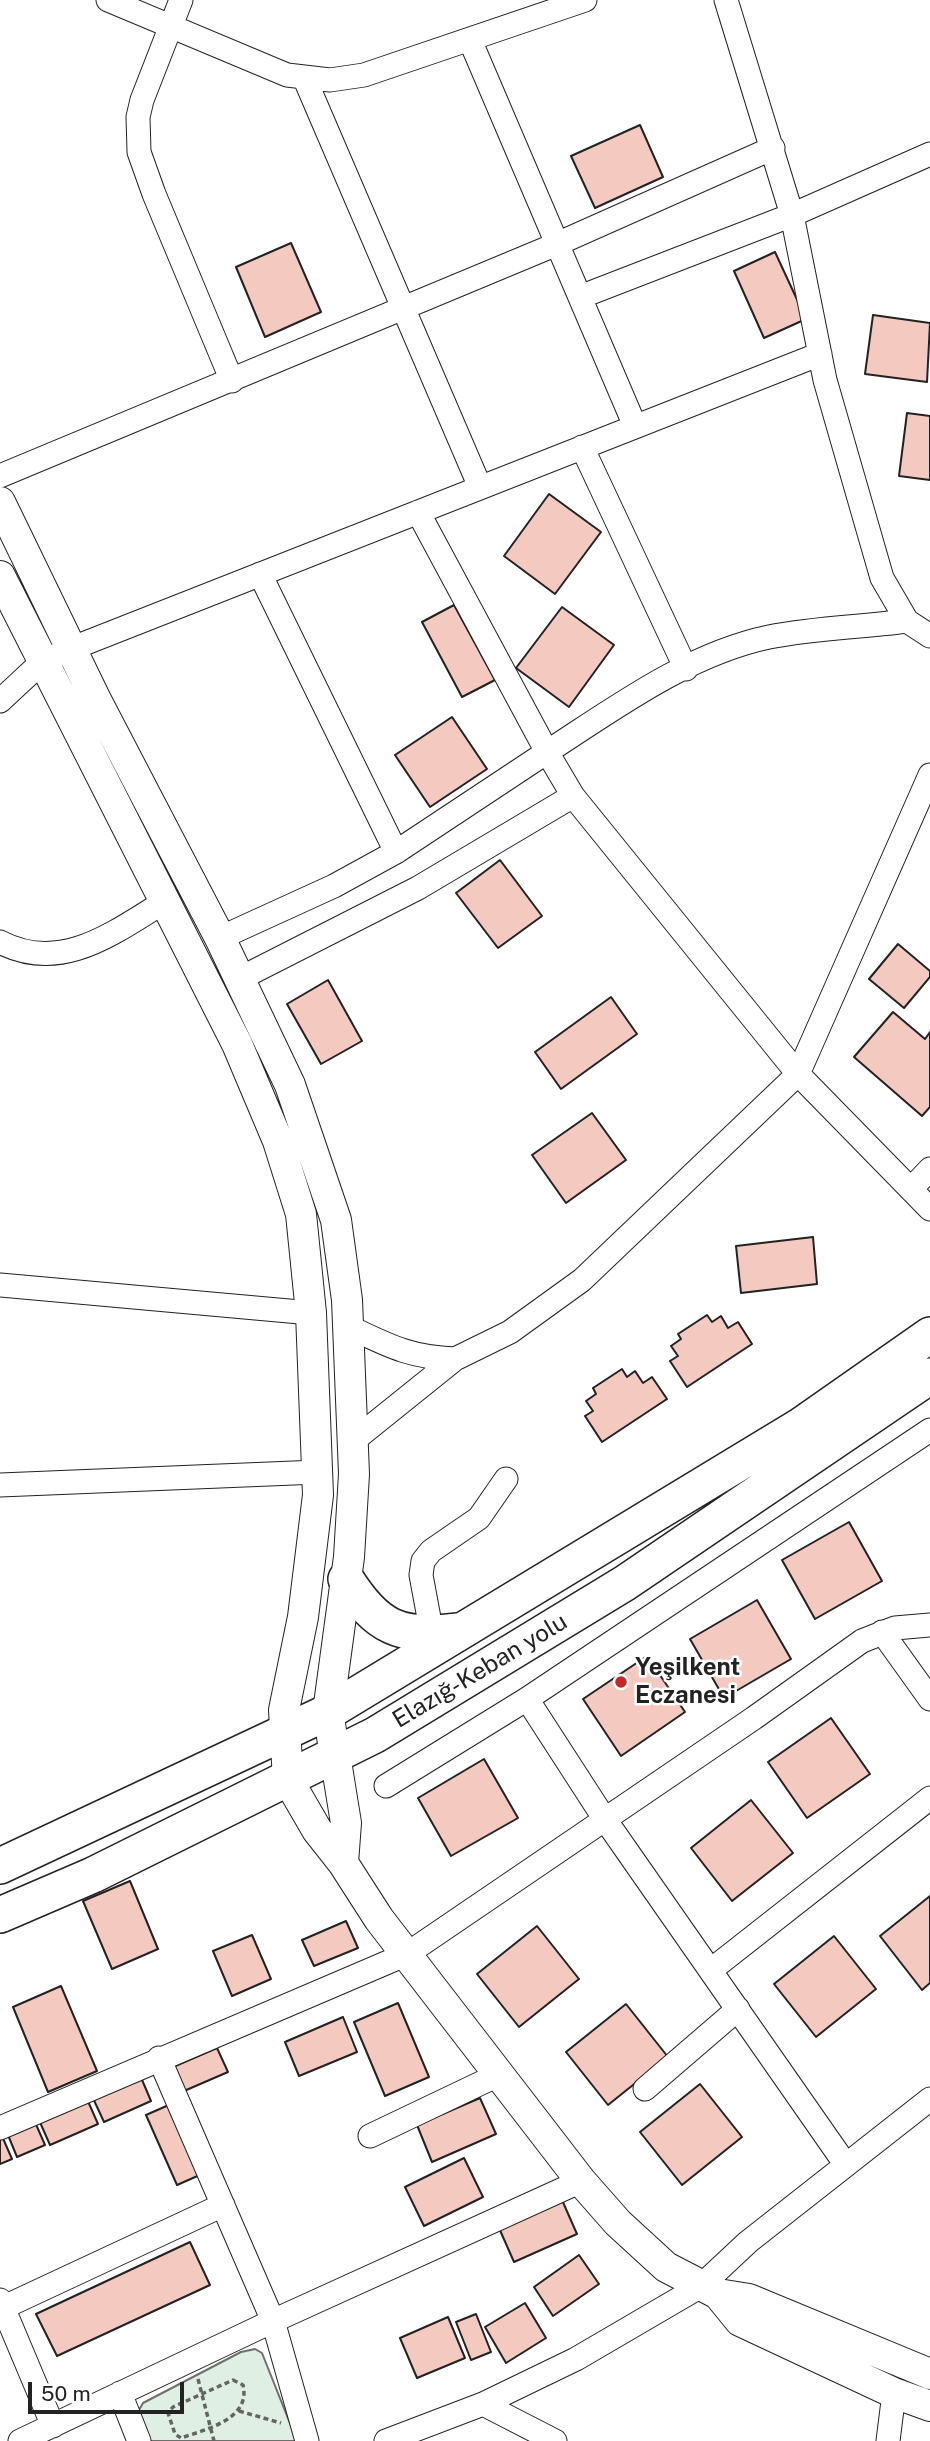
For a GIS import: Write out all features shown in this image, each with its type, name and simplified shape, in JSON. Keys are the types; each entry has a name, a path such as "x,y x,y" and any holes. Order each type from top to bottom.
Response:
{"highway":[{"name":"Elazığ-Keban yolu","path":"0,1866 328,1712 448,1632 800,1426 930,1335"},
{"name":"Elazığ-Keban yolu","path":"0,1914 93,1875 334,1758 625,1583 930,1376"},
{"path":"346,1579 366,1610 380,1621 410,1633 448,1632"}],"main road":[{"path":"0,502 220,938 290,1085 336,1220 349,1327 354,1474 346,1579 328,1712 346,1823 343,1863"},
{"path":"0,576 237,1044 283,1153 301,1214 311,1313 318,1472 316,1531 284,1710 288,1780 317,1830 343,1863 379,1919 580,2181 647,2252 666,2267 709,2290 749,2300 930,2374"},
{"path":"709,2290 740,2321 894,2393 930,2406"}],"street":[{"path":"108,0 287,75 330,80 364,75 585,0"},
{"path":"181,0 142,100 138,117 139,152 158,206 232,381"},
{"path":"726,0 792,215 820,354 858,502 882,578 907,621 930,636"},
{"path":"470,40 635,426"},
{"path":"304,77 480,487"},
{"path":"0,475 557,244 773,148"},
{"path":"580,297 792,215 930,154"},
{"path":"0,701 42,663 73,648 820,354"},
{"path":"582,447 686,669"},
{"path":"418,512 573,796 798,1074 930,1209"},
{"path":"260,574 396,852"},
{"path":"220,938 334,886 396,852 625,702 686,669 731,649 769,637 907,621"},
{"path":"353,1441 455,1359 510,1332 582,1280 798,1074 930,775"},
{"path":"239,979 418,888 573,796"},
{"path":"0,942 39,954 74,952 90,946 164,902"},
{"path":"911,1189 930,1169"},
{"path":"0,1285 311,1313"},
{"path":"349,1327 397,1350 421,1357 455,1359"},
{"path":"386,1786 527,1699 930,1430"},
{"path":"0,1485 318,1472"},
{"path":"448,1632 421,1575 424,1561 431,1551 479,1518 506,1479"},
{"path":"0,2128 407,1954 754,1718 862,1641 895,1628 930,1625"},
{"path":"882,1633 930,1699"},
{"path":"527,1699 604,1818 846,2165"},
{"path":"711,1970 930,1798"},
{"path":"645,2089 738,2009"},
{"path":"159,2058 273,2321 304,2435"},
{"path":"370,2136 500,2074"},
{"path":"386,2441 483,2404 576,2360 709,2290 748,2242 930,2099"},
{"path":"20,2441 193,2358 580,2181"},
{"path":"53,2426 1,2306 223,2205"},
{"path":"120,2393 139,2441"},
{"path":"888,2441 894,2393"},
{"path":"483,2404 555,2441"}],"path":[{"path":"193,2358 214,2441"},
{"path":"233,2380 243,2385 245,2395 239,2411 210,2428 181,2438 170,2425 168,2413 173,2407 233,2380"},
{"path":"239,2411 304,2435"}],"green space":[{"path":"255,2349 262,2353 297,2441 150,2441 139,2410 143,2403 241,2352"}],"building":[{"path":"640,125 663,177 595,208 571,156"},
{"path":"291,243 321,312 265,337 236,267"},
{"path":"775,252 806,319 764,338 734,271"},
{"path":"873,315 930,323 927,382 865,374"},
{"path":"907,413 930,416 930,480 899,476"},
{"path":"549,494 601,532 555,594 504,556"},
{"path":"454,605 495,680 462,697 422,622"},
{"path":"562,607 614,645 569,707 516,668"},
{"path":"452,717 487,769 430,807 395,755"},
{"path":"500,860 542,916 498,948 456,893"},
{"path":"898,944 930,971 930,977 904,1008 869,979"},
{"path":"328,980 362,1041 321,1064 287,1004"},
{"path":"611,997 637,1034 561,1089 535,1052"},
{"path":"893,1012 925,1039 930,1032 930,1107 922,1116 854,1057"},
{"path":"592,1113 626,1160 566,1203 532,1155"},
{"path":"813,1237 817,1284 741,1293 736,1246"},
{"path":"707,1315 712,1322 721,1316 728,1328 738,1322 752,1344 687,1387 670,1361 678,1356 671,1346 681,1339 678,1334"},
{"path":"622,1369 627,1377 635,1371 643,1383 652,1377 667,1399 602,1442 585,1416 593,1411 586,1401 596,1394 593,1388"},
{"path":"849,1522 882,1581 815,1619 782,1560"},
{"path":"757,1600 791,1659 724,1698 690,1639"},
{"path":"647,1656 685,1712 621,1756 583,1699"},
{"path":"831,1718 870,1774 807,1818 768,1762"},
{"path":"484,1759 518,1818 451,1856 418,1798"},
{"path":"751,1800 793,1853 732,1901 691,1848"},
{"path":"130,1881 158,1949 112,1969 83,1901"},
{"path":"930,1896 930,1983 922,1990 880,1936"},
{"path":"346,1921 358,1948 314,1966 302,1940"},
{"path":"537,1926 579,1979 519,2027 477,1974"},
{"path":"252,1935 271,1979 232,1996 213,1951"},
{"path":"834,1936 876,1989 816,2037 774,1984"},
{"path":"61,1986 97,2071 48,2092 13,2007"},
{"path":"398,2003 429,2077 385,2096 354,2022"},
{"path":"626,2004 668,2057 608,2105 566,2052"},
{"path":"343,2017 357,2052 299,2076 285,2042"},
{"path":"217,2048 228,2072 184,2091 173,2067"},
{"path":"140,2075 151,2101 104,2122 92,2096"},
{"path":"700,2084 742,2137 682,2185 640,2132"},
{"path":"480,2098 496,2134 432,2162 417,2125"},
{"path":"87,2099 98,2124 50,2145 39,2120"},
{"path":"171,2104 202,2174 177,2185 146,2115"},
{"path":"35,2122 45,2145 17,2157 8,2135"},
{"path":"2,2136 12,2159 0,2164 0,2137"},
{"path":"464,2158 483,2197 424,2226 405,2187"},
{"path":"562,2200 577,2234 514,2262 499,2228"},
{"path":"190,2242 210,2285 57,2356 36,2314"},
{"path":"579,2255 599,2284 553,2316 534,2287"},
{"path":"525,2303 546,2338 506,2363 485,2327"},
{"path":"476,2314 491,2352 471,2360 456,2322"},
{"path":"448,2317 465,2358 417,2378 400,2338"}],"place":[{"name":"Yeşilkent Eczanesi","path":"621,1682"}]}
